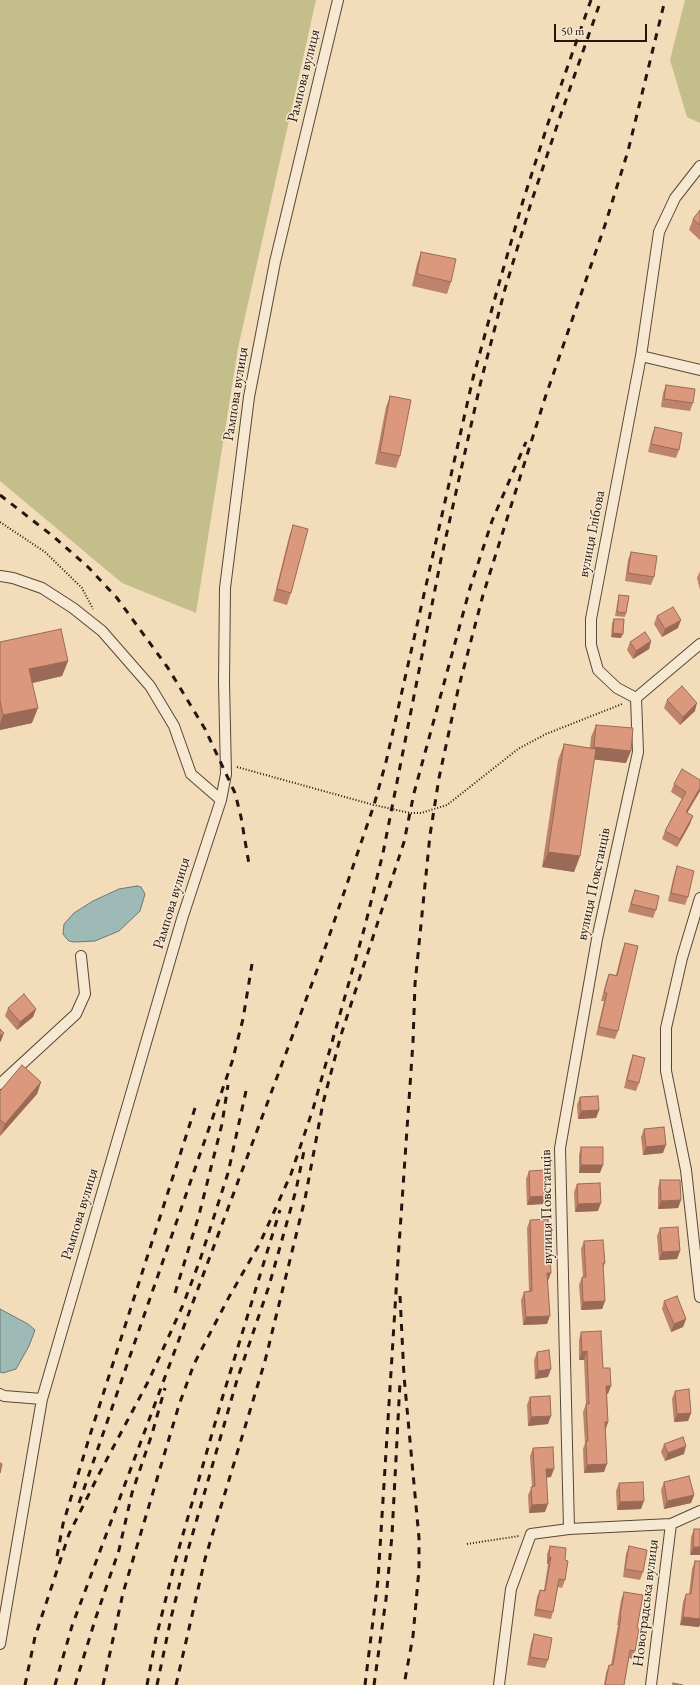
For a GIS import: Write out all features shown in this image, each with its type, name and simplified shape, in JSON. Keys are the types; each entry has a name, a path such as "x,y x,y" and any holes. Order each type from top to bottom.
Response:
{"street":[{"name":"Рампова вулиця","path":"0,1644 42,1399 182,919 222,800 226,774 224,682 225,588 250,397 274,262 338,0"},
{"name":"вулиця Глібова","path":"636,698 617,688 598,670 591,645 591,619 641,356 659,232 675,198 700,166"},
{"path":"641,356 700,370"},
{"path":"0,576 13,578 42,588 72,608 102,631 150,686 174,726 191,774 222,800"},
{"path":"636,698 700,644"},
{"name":"вулиця Повстанців","path":"569,1529 560,1148 597,939 638,752 636,698"},
{"path":"700,898 682,958 666,1028 666,1071 686,1170 700,1297"},
{"path":"0,1084 76,1014 85,994 81,956"},
{"path":"0,1394 4,1396 42,1399"},
{"path":"499,1685 511,1589 531,1534 569,1529 671,1524 700,1510"},
{"name":"Новоградська вулиця","path":"651,1685 671,1524"}],"path":[{"path":"0,522 45,552 82,588 93,611"},
{"path":"226,774 230,769 236,767 245,768 374,805 421,813 447,805 518,749 546,734 636,698"},
{"path":"467,1544 531,1534"}],"shaded area":[{"path":"0,0 316,0 238,348 196,613 122,583 0,481"},
{"path":"685,0 700,0 700,123 687,117 670,60"}],"water":[{"path":"137,886 141,887 145,894 140,911 119,931 95,941 69,941 63,934 64,924 74,913 93,901 119,889"},
{"path":"0,1309 28,1324 35,1330 29,1346 16,1369 3,1373 0,1372"}],"building":[{"path":"700,210 700,225 693,219"},
{"path":"421,252 456,259 451,282 417,274"},
{"path":"666,385 695,389 693,403 664,399"},
{"path":"390,396 411,400 400,456 380,452"},
{"path":"655,427 682,433 679,450 651,444"},
{"path":"293,525 308,529 291,593 277,589"},
{"path":"631,552 657,556 654,577 628,573"},
{"path":"619,595 629,596 626,613 617,612"},
{"path":"673,607 681,620 665,629 657,616"},
{"path":"614,619 624,619 623,634 613,633"},
{"path":"61,629 68,661 29,669 38,708 3,715 0,701 0,642"},
{"path":"645,632 651,641 636,651 630,642"},
{"path":"682,686 697,703 683,717 667,700"},
{"path":"596,725 633,728 631,751 594,747"},
{"path":"564,744 596,749 580,856 548,852"},
{"path":"682,769 700,780 700,788 686,812 693,816 680,839 665,831 686,792 674,784"},
{"path":"677,866 694,871 688,897 671,893"},
{"path":"635,890 659,896 656,910 631,904"},
{"path":"625,943 638,946 618,1031 599,1027 607,993 604,993 609,974 617,976"},
{"path":"24,994 36,1009 20,1022 8,1008"},
{"path":"0,1029 4,1033 0,1036"},
{"path":"633,1055 645,1058 639,1083 627,1080"},
{"path":"22,1065 41,1082 5,1124 0,1120 0,1091"},
{"path":"598,1096 599,1110 581,1111 580,1097"},
{"path":"664,1127 666,1145 646,1147 644,1129"},
{"path":"581,1147 603,1147 603,1165 581,1165"},
{"path":"545,1170 546,1196 530,1197 529,1171"},
{"path":"660,1180 680,1180 681,1200 661,1201"},
{"path":"600,1183 601,1203 578,1204 577,1184"},
{"path":"548,1219 551,1273 547,1273 550,1316 526,1317 524,1292 532,1291 530,1220"},
{"path":"678,1227 680,1251 662,1252 660,1228"},
{"path":"603,1240 605,1263 603,1263 605,1301 583,1302 582,1277 586,1277 584,1241"},
{"path":"677,1296 686,1319 674,1324 664,1301"},
{"path":"601,1331 603,1368 610,1368 611,1386 606,1386 608,1422 605,1422 607,1464 587,1465 586,1441 588,1441 586,1404 589,1404 587,1351 582,1352 581,1332"},
{"path":"549,1350 551,1369 538,1371 537,1352"},
{"path":"689,1389 691,1413 677,1414 675,1391"},
{"path":"550,1396 551,1416 531,1417 530,1397"},
{"path":"683,1437 686,1446 668,1453 664,1444"},
{"path":"553,1447 554,1469 546,1469 548,1504 532,1505 531,1487 535,1486 533,1448"},
{"path":"689,1476 694,1495 667,1501 664,1482"},
{"path":"643,1482 644,1501 620,1502 619,1483"},
{"path":"694,1529 700,1529 700,1547 693,1547"},
{"path":"550,1546 566,1548 565,1560 568,1561 565,1580 559,1579 553,1612 536,1609 540,1590 545,1591 551,1557 549,1557"},
{"path":"629,1546 647,1550 643,1572 625,1569"},
{"path":"695,1561 700,1561 700,1619 683,1617 686,1594 691,1594"},
{"path":"624,1592 643,1595 637,1628 639,1629 635,1651 630,1650 624,1685 605,1685 609,1665 613,1665"},
{"path":"534,1634 552,1638 548,1660 530,1657"}],"railway":[{"path":"55,1685 72,1626 323,954 374,805 386,762 473,378 523,201 552,111 591,0"},
{"path":"103,1685 123,1593 179,1405 194,1364 229,1297 260,1243 291,1174 313,1109 365,926 383,853 441,559 481,381 505,289 531,203 601,0"},
{"path":"365,1685 378,1580 413,1042 415,984 430,835 439,778 458,690 483,595 545,398 605,225 628,151 665,0"},
{"path":"176,1685 205,1559 265,1361 305,1199 323,1103 341,1035 404,842 414,793 470,588 492,521 526,442"},
{"path":"0,495 54,537 88,567 117,598 168,668 205,729 235,793 241,817 249,864"},
{"path":"79,1503 232,1062 243,1019 252,964"},
{"path":"175,1293 199,1215 222,1124 228,1085"},
{"path":"25,1685 35,1637 69,1534 149,1380 183,1305 200,1260 228,1173 246,1091"},
{"path":"57,1556 63,1524 90,1435 196,1105"},
{"path":"157,1685 171,1618 188,1550 237,1380 269,1286 296,1190 305,1146"},
{"path":"147,1685 156,1638 175,1562 222,1399 280,1210"},
{"path":"400,1296 404,1376 419,1538 419,1569 413,1636 404,1685"},
{"path":"374,1685 386,1599 392,1535 400,1382"},
{"path":"75,1685 119,1550 132,1493 152,1434 165,1388"}]}
